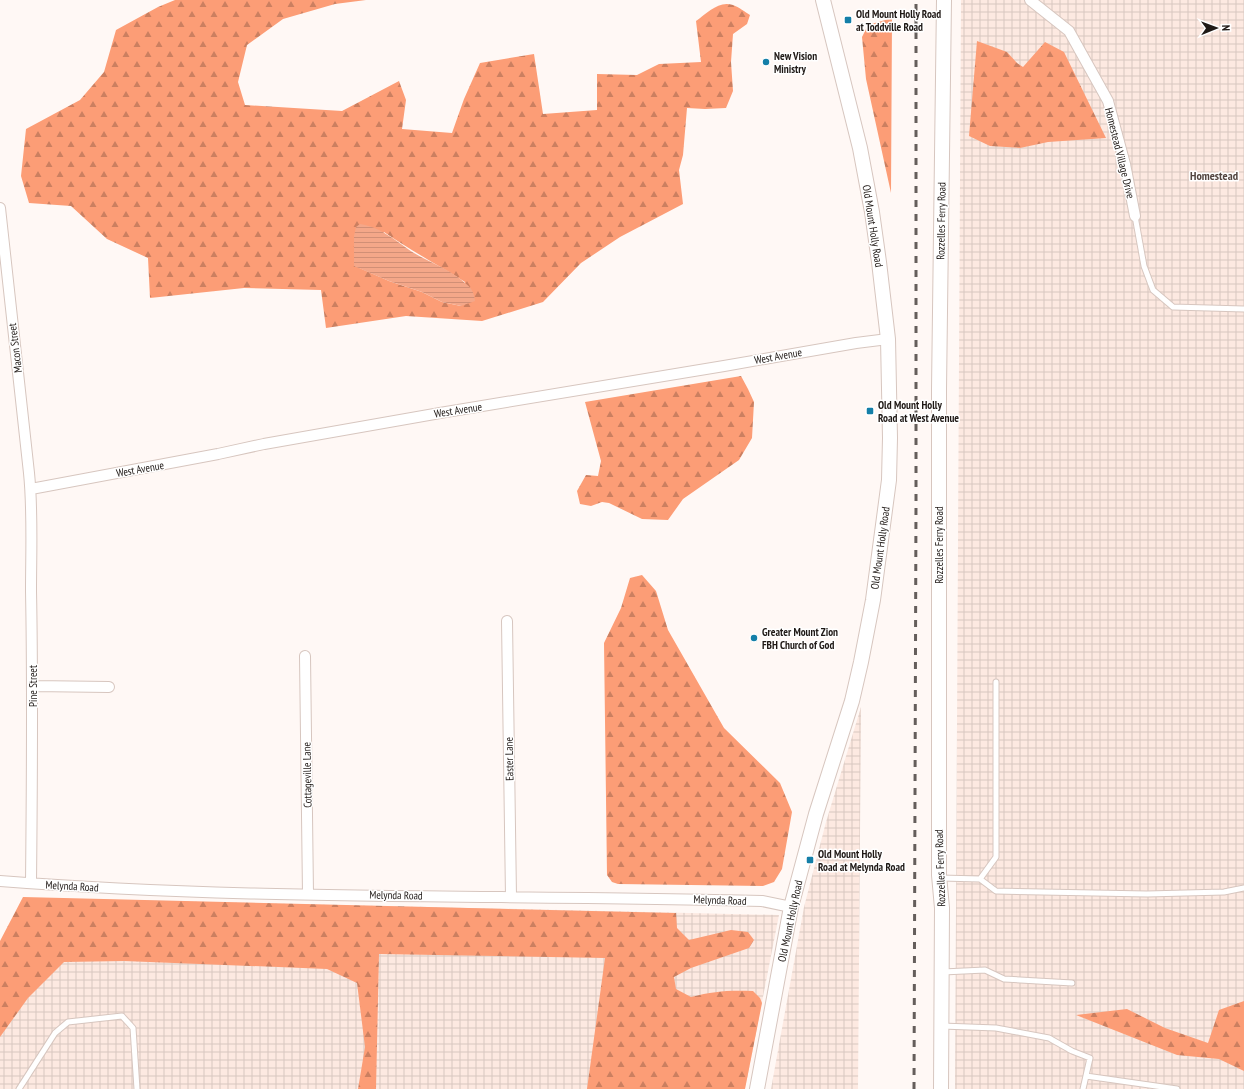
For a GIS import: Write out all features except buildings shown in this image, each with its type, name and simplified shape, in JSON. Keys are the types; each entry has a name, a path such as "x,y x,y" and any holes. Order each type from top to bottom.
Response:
{"street":[{"name":"Old Mount Holly Road","path":"757,1089 791,907 816,814 852,701 861,662 881,548 889,480 890,438 888,339 879,262 867,180 823,0"},
{"name":"Rozzelles Ferry Road","path":"941,1089 942,908 939,878 938,389 944,0"},
{"name":"Homestead Village Drive","path":"1030,0 1068,31 1108,101 1125,164 1135,216"},
{"name":"Macon Street","path":"0,208 31,489"},
{"name":"West Avenue","path":"31,489 210,456 264,444 440,413 856,343 888,339"},
{"name":"Pine Street","path":"31,489 33,686 31,883"},
{"name":"Easter Lane","path":"507,620 511,896"},
{"name":"Cottageville Lane","path":"305,656 308,894"},
{"path":"33,686 109,687"},
{"name":"Melynda Road","path":"0,881 211,892 762,901 791,907"}],"lane":[{"path":"1135,216 1144,266 1153,290 1173,307 1244,309"},
{"path":"980,880 996,857 996,682"},
{"path":"939,878 980,880 996,891 1147,894 1224,892 1244,888"},
{"path":"942,972 986,970 1004,979 1072,983"},
{"path":"19,1089 54,1033 68,1022 122,1016 134,1028 137,1089"},
{"path":"941,1026 996,1028 1049,1038 1072,1051 1090,1058 1083,1089"},
{"path":"1086,1076 1177,1089"}],"shaded area":[{"path":"961,0 1244,0 1244,1089 955,1089"},
{"path":"360,224 375,228 414,253 454,274 471,289 475,301 461,306 442,302 422,292 389,281 354,266 354,236 356,227"},
{"path":"861,707 858,1089 771,1089 804,907 826,822"},
{"path":"31,898 779,915 745,1089 0,1089 0,959"}],"green space":[{"path":"175,0 366,0 335,4 283,19 247,45 238,82 245,105 342,111 399,81 406,100 402,129 452,133 464,99 480,63 534,54 543,114 597,110 597,74 637,75 659,64 701,62 696,21 713,8 723,4 740,8 750,15 747,24 733,34 731,62 733,91 726,108 687,108 683,155 679,170 683,204 620,237 581,263 543,302 482,321 406,316 326,328 321,290 244,288 150,298 148,258 107,239 71,206 29,203 21,176 26,129 80,100 104,72 116,30 158,7","holes":["384,232 465,282 461,306 442,302 422,292 389,281 355,266"]},
{"path":"892,18 891,193 866,79 862,37 868,25"},
{"path":"977,41 1007,52 1023,67 1045,42 1064,52 1106,138 1048,142 1020,148 990,146 969,136"},
{"path":"741,376 754,402 752,438 739,460 683,499 668,520 642,519 609,503 602,502 591,506 580,504 577,491 586,475 598,476 601,461 585,402"},
{"path":"642,575 656,591 668,630 724,728 780,783 792,812 782,869 774,882 763,886 618,884 612,882 607,875 604,643 621,608 630,578"},
{"path":"23,897 676,913 677,928 689,940 731,930 748,932 754,940 749,948 691,968 674,977 676,989 691,997 714,992 753,991 760,998 762,1003 745,1089 587,1089 605,958 379,954 376,1089 358,1089 365,1047 357,983 327,969 124,961 64,962 28,998 0,1037 0,941"},
{"path":"1244,1001 1244,1071 1219,1059 1177,1055 1076,1015 1127,1009 1165,1028 1208,1043 1219,1010"}],"railway":[{"path":"914,1089 916,0"}],"place":[{"name":"Old Mount Holly Road at Toddville Road","path":"848,20"},
{"name":"New Vision Ministry","path":"766,62"},
{"name":"Old Mount Holly Road at West Avenue","path":"870,411"},
{"name":"Greater Mount Zion FBH Church of God","path":"754,638"},
{"name":"Old Mount Holly Road at Melynda Road","path":"810,860"}],"district":[{"name":"Homestead","path":"1214,176"}]}
